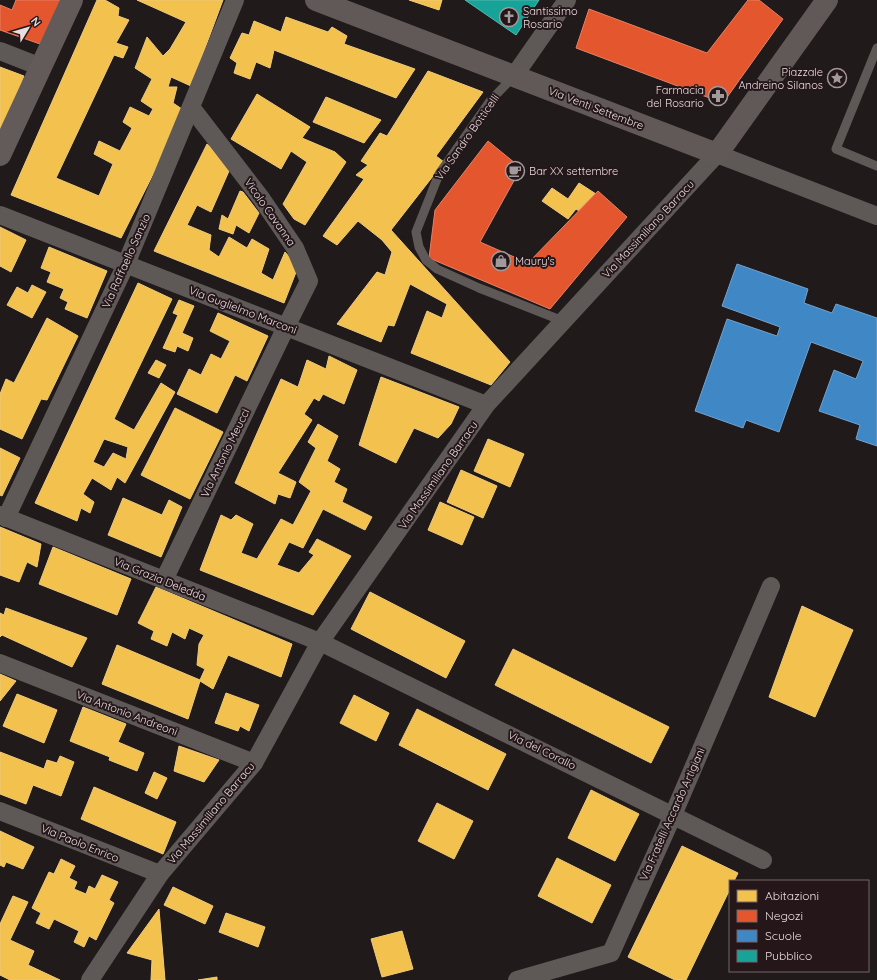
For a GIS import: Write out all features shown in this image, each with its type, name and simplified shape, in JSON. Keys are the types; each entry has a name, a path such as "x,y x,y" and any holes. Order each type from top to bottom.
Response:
{"main road":[{"name":"Via Venti Settembre","path":"316,0 717,154"},
{"name":"Via Massimiliano Barracu","path":"717,154 827,0"}],"street":[{"path":"0,155 72,0"},
{"name":"Via Raffaello Sanzio","path":"3,517 126,264 235,0"},
{"name":"Via Sandro Botticelli","path":"514,76 567,0"},
{"path":"0,51 41,67"},
{"name":"Vicolo Cavanna","path":"191,107 261,198 295,248 309,282 286,327"},
{"name":"Via Venti Settembre","path":"717,154 877,216"},
{"name":"Via Massimiliano Barracu","path":"90,980 160,874 254,762 320,642 486,405 717,154"},
{"name":"Via Guglielmo Marconi","path":"0,215 486,405"},
{"name":"Via Antonio Meucci","path":"164,580 286,327"},
{"name":"Via Grazia Deledda","path":"3,517 320,642"},
{"name":"Via Fratelli Accardo Artigiani","path":"517,980 544,975 611,952 771,586"},
{"name":"Via del Corallo","path":"320,642 763,860"},
{"name":"Via Antonio Andreoni","path":"0,663 254,762"},
{"name":"Via Paolo Enrico","path":"0,811 160,874"}],"lane":[{"path":"877,48 836,149 877,166"},
{"name":"Via Sandro Botticelli","path":"514,76 490,101 439,174 416,232 419,247 426,260 437,269 479,288 564,321"}],"building: Abitazioni":[{"path":"97,0 105,0 119,8 118,16 129,20 116,43 128,47 123,58 114,55 56,178 99,196 113,164 94,154 99,141 120,151 132,128 123,122 130,107 149,116 153,109 141,101 152,79 135,68 147,37 163,56 170,49 186,22 137,0 223,0 191,86 171,77 168,87 177,87 173,103 185,111 121,238 11,195"},
{"path":"409,0 442,0 439,10"},
{"path":"286,17 328,32 332,27 347,36 344,44 415,69 396,98 274,50 270,68 256,62 250,79 234,73 237,63 230,58 242,33 249,35 254,21 281,32"},
{"path":"0,67 24,76 0,136"},
{"path":"428,71 483,92 436,156 444,162 391,230 510,362 491,385 411,353 427,311 442,318 447,304 410,284 394,326 388,325 381,342 337,324 377,272 385,275 392,252 382,240 358,221 337,245 323,236 364,179 356,175 368,165 361,161 380,133 387,136"},
{"path":"257,94 310,127 302,138 335,152 346,162 305,225 294,219 283,204 307,162 291,151 281,169 231,139"},
{"path":"326,97 381,120 364,143 313,122"},
{"path":"207,144 215,150 229,171 211,212 197,205 187,225 211,235 209,250 219,257 229,237 247,248 252,239 269,249 261,273 273,280 285,252 298,267 284,303 154,251"},
{"path":"579,183 596,194 579,211 576,209 568,219 542,201 552,188 568,199"},
{"path":"240,191 243,192 259,213 249,233 236,225 233,234 219,229 222,215 228,219"},
{"path":"0,227 26,240 11,272 0,266"},
{"path":"49,247 107,271 87,318 65,309 68,302 60,298 64,289 47,282 51,272 41,268"},
{"path":"138,283 172,299 114,419 134,430 161,383 175,392 125,483 117,477 111,490 92,478 83,494 94,502 90,513 81,508 77,521 35,503","holes":["104,439 128,447 126,459 113,453 104,467 93,462"]},
{"path":"32,285 46,292 32,318 7,305 17,287 28,293"},
{"path":"179,300 194,306 182,333 193,338 188,351 177,346 175,352 163,348 178,315 173,313"},
{"path":"218,313 268,336 247,381 235,375 217,413 177,394 189,369 201,375 211,354 221,359 230,341 210,331"},
{"path":"47,318 78,336 47,400 41,399 22,439 0,429 0,394 6,379 14,383"},
{"path":"329,356 357,370 344,404 323,394 319,401 314,398 304,414 312,420 278,473 296,482 290,498 278,494 275,504 235,483 281,379 298,387 307,360 326,369"},
{"path":"156,360 166,365 159,378 148,373"},
{"path":"381,377 459,407 451,424 438,438 414,428 396,463 359,445"},
{"path":"175,408 223,432 190,499 141,475"},
{"path":"318,424 338,436 327,461 340,469 334,482 347,489 342,502 372,517 365,530 323,509 303,548 289,542 277,565 299,573 314,555 309,552 317,539 351,556 313,615 200,570 221,515 231,520 236,515 253,524 241,553 257,559 281,519 293,525 311,491 299,482 316,448 308,442"},
{"path":"488,439 524,454 510,487 474,471"},
{"path":"0,448 20,458 2,496 0,495"},
{"path":"461,470 497,486 483,518 447,502"},
{"path":"123,498 162,515 169,500 182,507 161,557 108,535"},
{"path":"440,502 474,517 462,545 428,530"},
{"path":"0,527 41,544 37,567 27,562 19,582 0,575"},
{"path":"53,547 131,579 117,615 39,584"},
{"path":"156,587 292,644 281,677 228,655 213,689 200,681 188,719 102,684 117,645 200,680 205,669 197,665 199,644 204,635 189,628 185,639 172,632 167,646 151,639 154,631 138,623"},
{"path":"370,592 465,641 446,678 351,629"},
{"path":"802,606 853,630 815,717 769,697"},
{"path":"6,608 87,638 72,667 2,635 0,637 0,613 4,615"},
{"path":"513,649 669,727 651,763 495,685"},
{"path":"0,674 16,681 0,701"},
{"path":"226,693 259,705 249,731 240,726 238,731 215,723"},
{"path":"17,694 57,710 44,743 3,726"},
{"path":"354,695 389,713 376,741 340,723"},
{"path":"83,707 126,724 118,742 144,753 137,771 109,760 110,757 70,741"},
{"path":"417,709 506,754 488,790 399,745"},
{"path":"179,746 219,760 204,782 174,771"},
{"path":"0,752 44,769 47,760 57,763 60,756 74,762 61,796 33,785 26,804 0,794"},
{"path":"154,772 167,778 157,799 145,793"},
{"path":"94,787 176,822 163,854 81,819"},
{"path":"591,790 639,814 615,861 568,838"},
{"path":"437,803 473,821 454,859 418,841"},
{"path":"0,831 34,847 23,869 6,862 4,867 0,865"},
{"path":"682,846 738,873 734,880 729,880 729,891 686,980 675,980 628,957"},
{"path":"557,858 611,885 592,923 538,896"},
{"path":"61,859 75,866 69,878 77,882 74,889 86,894 89,886 95,889 102,875 118,882 109,900 114,903 96,940 89,936 84,947 74,942 79,931 54,919 49,929 36,923 41,913 32,908 49,872 54,874"},
{"path":"173,887 213,906 205,924 164,905"},
{"path":"13,896 28,902 10,940 34,951 28,965 60,980 10,980 0,975 0,924"},
{"path":"159,909 165,980 151,980 152,960 127,953"},
{"path":"226,913 265,927 258,947 219,932"},
{"path":"402,931 413,969 382,977 371,939"},
{"path":"217,977 217,980 198,980"}],"building: Negozi":[{"path":"16,0 61,0 40,44 0,30 0,5 12,10"},
{"path":"748,0 759,0 783,19 723,103 576,48 589,9 707,53"},
{"path":"488,141 521,168 480,242 528,263 598,191 627,217 550,309 429,258 435,210"}],"building: Scuole":[{"path":"737,264 808,289 804,303 832,313 836,304 877,318 877,446 856,439 860,425 819,411 834,370 856,379 863,361 811,342 779,432 746,420 743,428 695,411 727,319 777,336 780,327 722,306"}],"building: Pubblico":[{"name":"Santissimo Rosario","path":"465,0 539,0 516,35"}],"place":[{"name":"Santissimo Rosario","path":"509,17"},
{"name":"Piazzale Andreino Silanos","path":"837,78"},
{"name":"Farmacia del Rosario","path":"718,96"},
{"name":"Bar XX settembre","path":"515,171"},
{"name":"Maury's","path":"501,261"}]}
